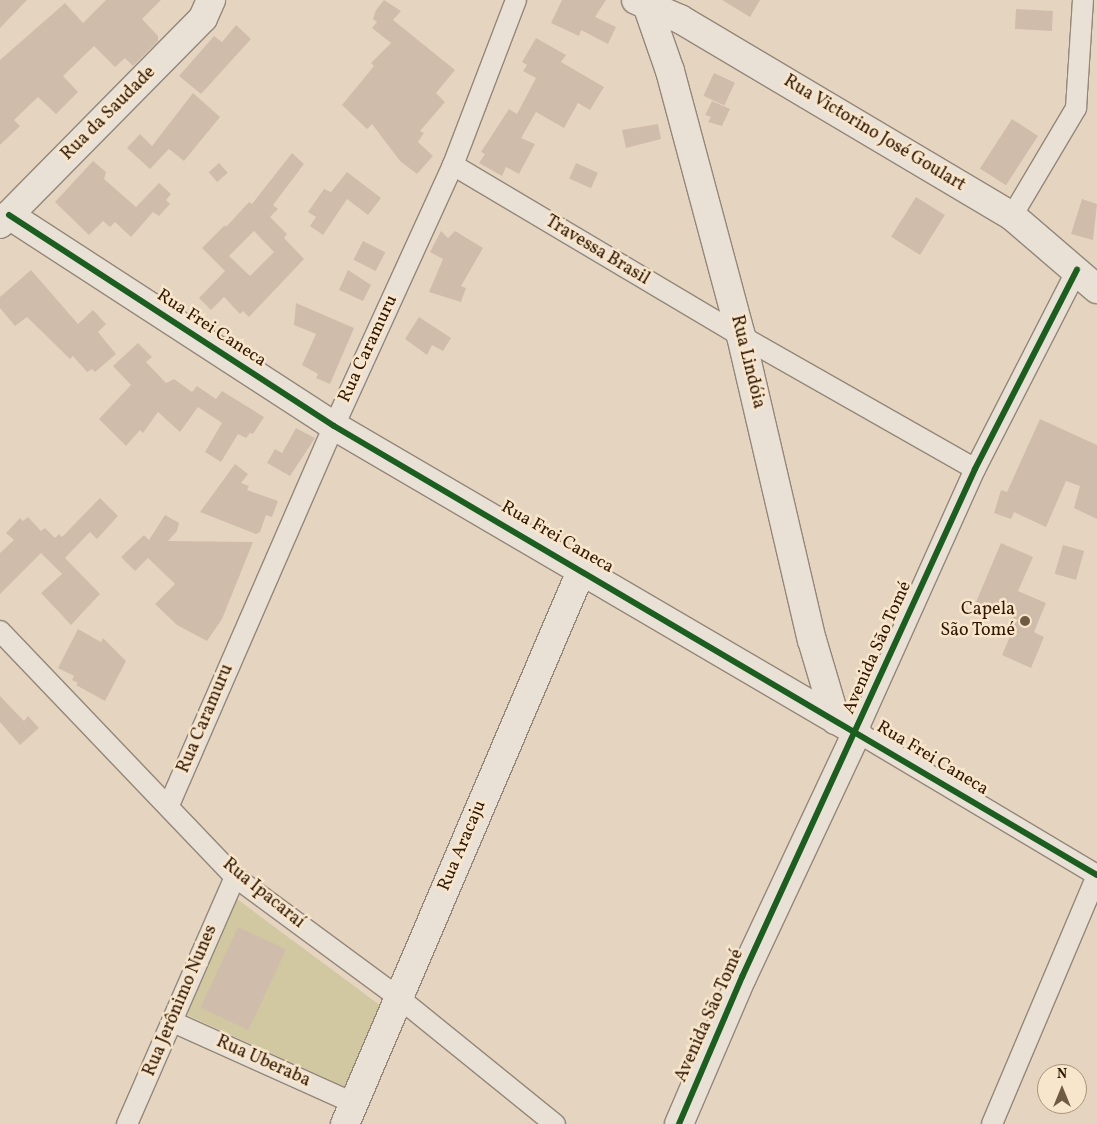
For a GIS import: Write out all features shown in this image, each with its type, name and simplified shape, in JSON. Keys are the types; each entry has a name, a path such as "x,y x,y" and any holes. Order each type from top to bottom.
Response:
{"street":[{"name":"Rua da Saudade","path":"4,220 203,18 210,0"},
{"name":"Rua Caramuru","path":"169,805 334,426 453,165 516,0"},
{"path":"1012,216 1076,108 1083,0"},
{"name":"Rua Victorino José Goulart","path":"642,2 680,19 1012,216 1097,289"},
{"name":"Rua Lindóia","path":"642,2 670,71 741,336 812,640 847,726"},
{"name":"Travessa Brasil","path":"453,165 741,336 975,468"},
{"name":"Rua Frei Caneca","path":"4,220 334,426 582,569 1097,875"},
{"name":"Avenida São Tomé","path":"679,1124 847,726 1076,270"},
{"name":"Rua Aracaju","path":"349,1113 582,569"},
{"name":"Rua Ipacaraí","path":"0,631 169,805 235,877 398,997 555,1124"},
{"path":"992,1124 1097,875"},
{"name":"Rua Jerônimo Nunes","path":"127,1124 235,877"},
{"name":"Rua Uberaba","path":"173,1022 349,1113"}],"shaded area":[{"path":"237,899 381,1006 345,1087 187,1015"}],"building":[{"path":"0,0 27,0 0,28"},
{"path":"106,0 161,0 142,19 158,36 158,41 133,66 125,58 115,67 94,46 63,76 78,92 56,114 38,97 14,120 20,126 0,145 0,60 65,3 83,23"},
{"path":"384,0 401,11 393,20 455,70 436,93 445,102 420,131 424,133 418,142 433,156 417,174 400,161 372,124 367,129 342,105 374,66 371,63 391,43 372,28 377,22 373,19 376,10"},
{"path":"562,0 606,0 595,17 616,27 608,44 581,30 579,36 551,23"},
{"path":"722,0 760,0 750,17"},
{"path":"1016,9 1053,11 1052,31 1015,29"},
{"path":"236,25 251,39 201,94 179,76 214,36 222,42"},
{"path":"536,38 566,55 561,62 604,87 590,110 578,103 564,128 536,112 521,138 535,144 519,174 506,167 502,176 479,163 485,154 481,152 509,109 517,114 536,78 523,71 527,65 522,62"},
{"path":"714,73 735,83 724,105 703,96"},
{"path":"193,93 220,117 184,161 169,149 150,169 127,148 140,134 152,146"},
{"path":"712,101 730,109 722,126 708,122 711,117 705,115"},
{"path":"1012,119 1038,136 1006,185 980,168"},
{"path":"658,124 661,139 626,148 622,130"},
{"path":"292,153 304,164 273,205 278,209 270,217 287,234 284,238 304,259 249,317 243,311 240,314 224,297 211,310 199,298 225,271 202,248 225,225 226,227 249,202 252,204","holes":["254,231 274,252 250,276 229,256"]},
{"path":"93,161 106,172 104,179 136,207 159,183 171,194 166,200 170,204 159,216 153,212 131,237 115,222 110,227 103,221 89,235 55,202"},
{"path":"219,163 228,173 217,182 209,172"},
{"path":"576,163 598,173 591,188 569,179"},
{"path":"347,172 381,198 368,215 347,199 323,235 310,226 316,217 308,212 324,189 331,192"},
{"path":"916,197 945,215 920,255 891,237"},
{"path":"1082,199 1097,204 1093,240 1071,234"},
{"path":"441,231 448,238 455,231 483,248 461,286 466,288 461,302 429,292 443,259 430,252"},
{"path":"363,241 385,252 376,271 353,260"},
{"path":"31,270 78,324 93,310 106,324 98,332 116,354 95,372 92,369 87,372 73,356 70,359 27,317 15,326 0,308 0,297"},
{"path":"348,270 371,285 363,301 339,290"},
{"path":"296,303 354,328 330,384 316,378 318,374 302,365 316,334 294,325"},
{"path":"419,317 451,338 443,351 432,345 427,355 405,339"},
{"path":"138,343 152,357 146,362 166,383 174,379 192,392 197,386 216,399 222,391 264,417 253,434 250,433 246,438 238,434 221,462 205,452 222,423 198,407 180,432 158,412 143,433 140,430 126,446 99,419 131,385 113,366"},
{"path":"1040,419 1097,445 1097,519 1074,508 1080,486 1066,481 1046,527 1014,512 1011,519 994,513 1001,490 1007,492"},
{"path":"296,428 315,438 290,476 267,463 275,449 282,453"},
{"path":"235,464 248,474 241,483 249,486 247,490 278,501 272,517 266,515 260,532 256,534 200,512"},
{"path":"100,498 118,516 97,539 90,532 65,558 100,594 71,625 41,593 62,574 41,553 0,594 0,553 14,540 6,533 20,518 23,521 28,517 41,531 45,528 55,538 59,534 62,537"},
{"path":"165,515 179,523 177,531 168,541 253,542 222,619 207,641 177,625 155,604 175,584 148,558 135,571 121,557 144,535 149,540"},
{"name":"Capela São Tomé","path":"1001,543 1033,557 1018,591 1046,603 1034,632 1044,637 1031,668 1002,655 1014,627 1011,624 1013,618 976,602"},
{"path":"1063,545 1084,551 1076,580 1055,574"},
{"path":"78,629 101,642 103,638 126,661 105,701 76,685 78,683 72,680 74,676 58,668"},
{"path":"0,696 24,721 28,716 39,728 20,745 0,722"},
{"path":"238,927 286,949 248,1030 200,1008"}],"cycle path":[{"path":"9,215 334,426 1097,875"},
{"path":"679,1124 742,977 975,469 1077,270"}],"place":[{"name":"Capela São Tomé","path":"1025,621"}]}
